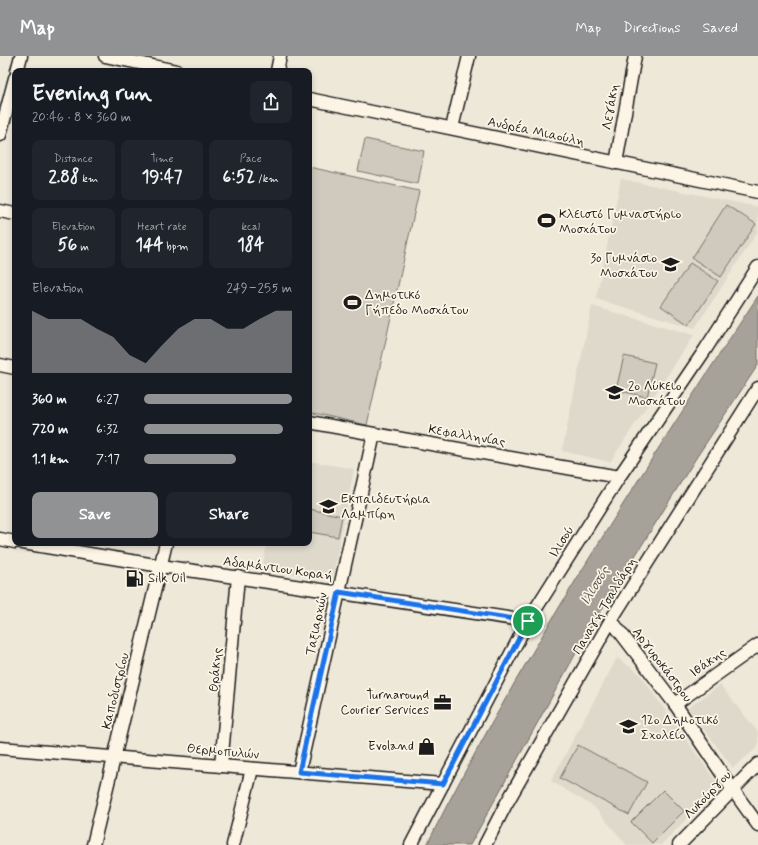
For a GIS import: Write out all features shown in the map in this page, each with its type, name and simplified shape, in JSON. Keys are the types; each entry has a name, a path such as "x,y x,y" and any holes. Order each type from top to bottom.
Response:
{"street":[{"path":"18,68 21,56"},
{"path":"105,56 163,68"},
{"path":"278,68 280,56"},
{"path":"452,128 469,56"},
{"name":"Λεγάκη","path":"616,162 635,56"},
{"path":"0,135 12,89"},
{"name":"Ανδρέα Μιαούλη","path":"312,100 758,192"},
{"path":"0,211 12,213"},
{"name":"Ιλισού","path":"411,845 528,621 620,477 705,350 758,267"},
{"path":"0,365 12,367"},
{"name":"Παναγή Τσαλδάρη","path":"485,845 505,806 612,620 758,388"},
{"name":"Κεφαλληνίας","path":"312,423 620,477"},
{"name":"Ταξιαρχών","path":"299,772 374,434"},
{"path":"0,539 12,541"},
{"name":"Αδαμάντιου Κοραή","path":"41,546 161,566 528,621"},
{"name":"Καποδιστρίου","path":"93,845 165,546"},
{"name":"Θράκης","path":"221,766 238,577"},
{"name":"Αργυροκάστρου","path":"612,620 674,704 758,825"},
{"name":"Ιθάκης","path":"674,704 758,645"},
{"name":"Θερμοπυλών","path":"0,748 443,784"},
{"name":"Λυκούργου","path":"679,845 758,764"},
{"path":"233,845 252,769"}],"shaded area":[{"path":"365,139 424,151 418,184 358,171"},
{"name":"Δημοτικό Γήπεδο Μοσχάτου","path":"312,168 419,191 367,425 312,413"},
{"name":"3o Γυμνάσιο Μοσχάτου","path":"621,179 758,207 758,231 695,328 596,299"},
{"path":"726,205 756,224 721,277 692,258"},
{"path":"690,263 718,281 689,325 661,306"},
{"name":"2ο Λύκειο Μοσχάτου","path":"592,306 694,335 610,462 562,451"},
{"path":"624,356 655,363 647,397 616,390"},
{"name":"Εκπαιδευτήρια Λαμπίρη","path":"312,462 354,469 332,580 262,569 266,546 312,546"},
{"path":"312,510 342,516 338,537 312,533"},
{"name":"12ο Δημοτικό Σχολείο","path":"617,658 639,673 719,786 661,845 627,845 594,807 551,781"},
{"path":"720,685 758,732 758,747 733,768 688,708"},
{"path":"578,745 647,782 629,815 560,778"},
{"path":"663,790 684,811 652,843 631,822"}],"water":[{"name":"Ιλισσός","path":"758,296 758,365 696,458 586,635 470,845 427,845 454,791 493,720 560,606 707,373"}],"place":[{"name":"Κλειστό Γυμναστήριο Μοσχάτου","path":"546,221"},
{"name":"3o Γυμνάσιο Μοσχάτου","path":"670,265"},
{"name":"Δημοτικό Γήπεδο Μοσχάτου","path":"352,302"},
{"name":"2ο Λύκειο Μοσχάτου","path":"615,393"},
{"name":"Εκπαιδευτήρια Λαμπίρη","path":"328,506"},
{"name":"Silk Oil","path":"135,578"},
{"name":"Turnaround Courier Services","path":"442,702"},
{"name":"12ο Δημοτικό Σχολείο","path":"628,727"},
{"name":"Evoland","path":"427,746"}],"route":[{"path":"339,592 528,621 443,784 299,772 339,592"}]}
